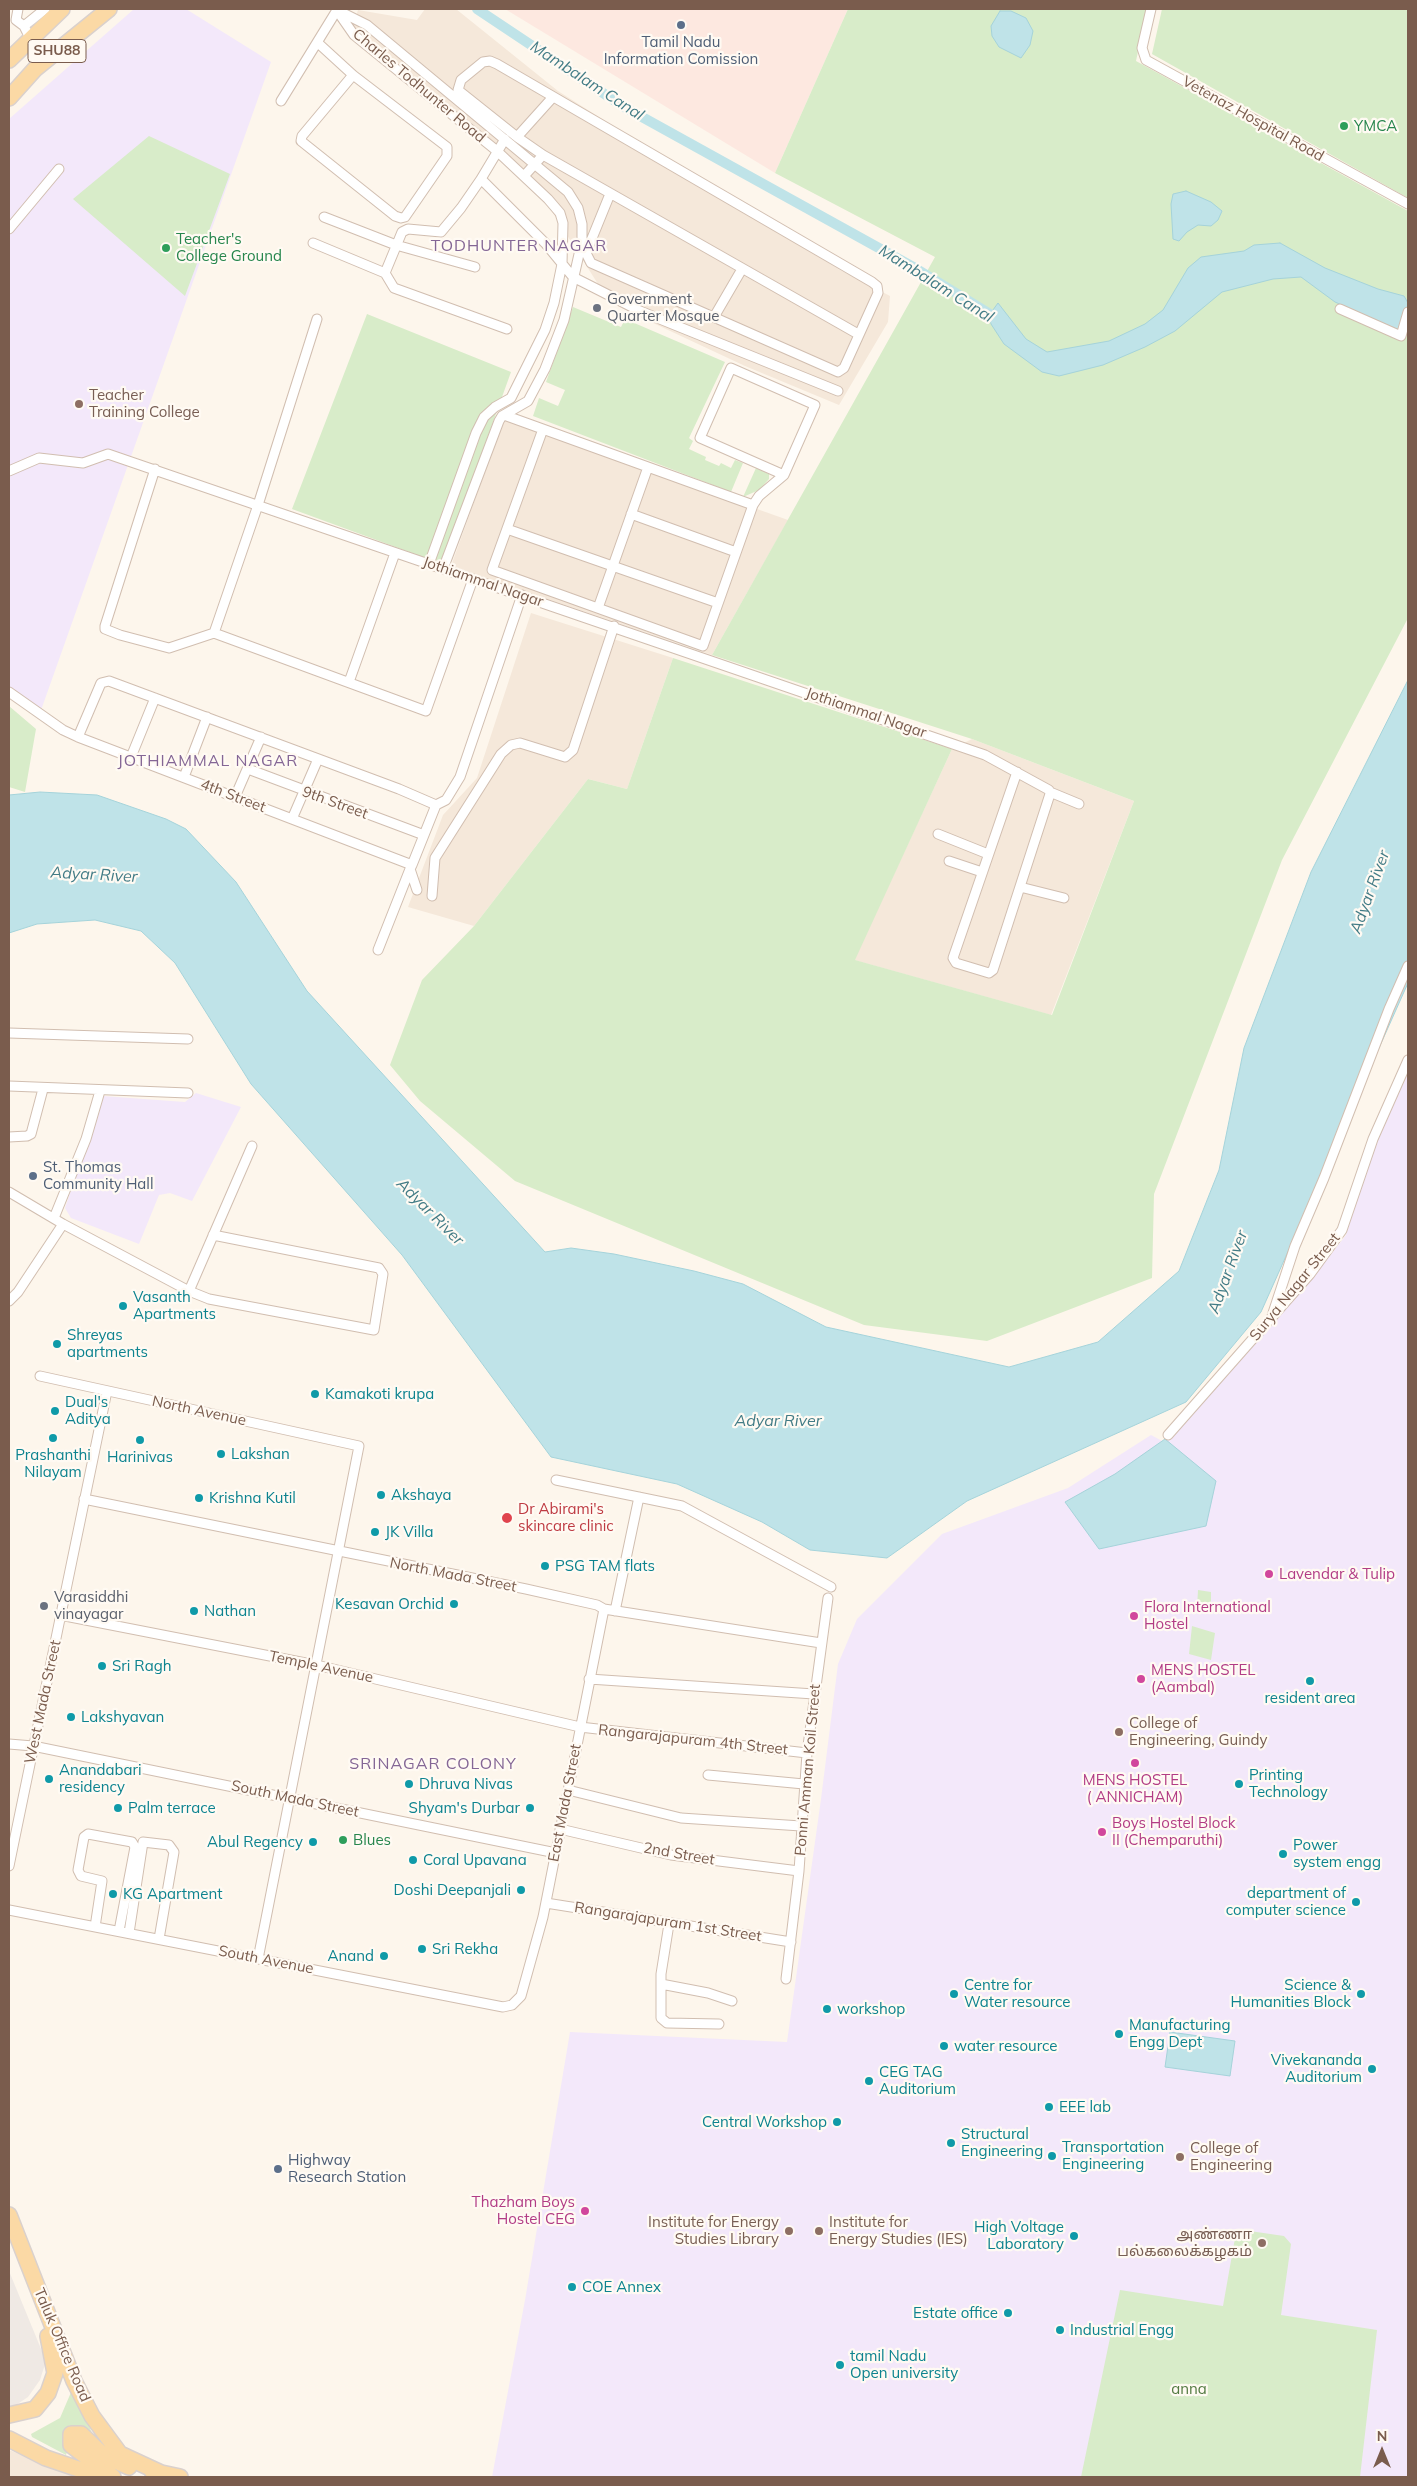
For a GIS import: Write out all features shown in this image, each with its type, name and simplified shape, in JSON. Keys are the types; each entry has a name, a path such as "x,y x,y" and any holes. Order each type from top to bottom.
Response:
{"main road":[{"name":"SHU88","path":"9,60 20,26 62,9"},
{"name":"SHU88","path":"9,98 34,69 109,9"},
{"name":"Taluk Office Road","path":"9,2215 74,2381 92,2416 120,2454 162,2473"},
{"path":"9,2415 35,2409 48,2393 55,2373 36,2286"},
{"path":"113,2477 71,2445 71,2434 75,2432 83,2435 96,2450 116,2462 180,2477"},
{"path":"9,2439 46,2458 102,2477"}],"street":[{"path":"18,9 20,26 45,9"},
{"name":"Vetenaz Hospital Road","path":"1151,9 1142,48 1146,60 1408,204"},
{"path":"281,101 318,43 336,10 367,25 568,192 578,208 582,224 582,241 564,320 545,369 528,401 523,406 504,415 494,430 443,569"},
{"name":"Charles Todhunter Road","path":"336,10 354,35 497,151 461,208 441,232 408,229 402,232 396,246"},
{"path":"318,43 354,75 447,147 447,156 405,217 402,218 388,210 301,141 302,136 354,75"},
{"path":"610,194 586,253 591,263 838,372 844,368 878,293 877,286 872,282 490,61 482,62 461,80 458,90 542,155 858,334"},
{"path":"404,75 412,63"},
{"path":"517,137 553,97"},
{"path":"430,564 476,433 484,417 495,407 512,398 545,330 554,303 562,264 564,237 560,213 497,151 505,139"},
{"path":"524,176 542,155"},
{"path":"9,229 59,170"},
{"path":"480,179 545,243 573,277 640,311 838,391"},
{"path":"324,217 396,246 475,267"},
{"path":"313,243 385,273 394,288 507,329"},
{"path":"385,273 396,246"},
{"path":"714,318 742,269"},
{"path":"1340,309 1401,336 1408,312"},
{"path":"214,634 258,505 316,319"},
{"path":"543,429 492,570 703,646 753,504 759,496 784,475 815,405 731,368 700,438 784,475"},
{"path":"512,398 523,406"},
{"path":"504,415 753,504"},
{"name":"Jothiammal Nagar","path":"9,470 39,458 83,463 108,454 956,744 985,755 1050,792 1079,804"},
{"path":"598,608 648,467"},
{"path":"155,469 105,629 169,648 214,634 426,711 473,579"},
{"path":"631,514 736,552"},
{"path":"507,529 718,603"},
{"path":"349,682 395,553"},
{"path":"378,950 436,805 446,800 460,777 522,595"},
{"path":"432,896 435,858 501,754 511,745 520,743 565,757 570,754 614,626"},
{"path":"78,737 103,681 109,681 399,789 436,805"},
{"name":"4th Street","path":"9,692 52,723 78,737 411,867"},
{"path":"131,757 156,698"},
{"path":"184,777 207,717"},
{"path":"235,797 261,737"},
{"path":"292,819 318,759"},
{"name":"9th Street","path":"248,769 424,835"},
{"path":"1017,772 953,956 956,962 989,973 993,972 1050,792"},
{"path":"938,834 988,854"},
{"path":"949,861 982,872"},
{"path":"411,867 417,890"},
{"path":"1020,886 1064,898"},
{"path":"1272,1318 1295,1246 1324,1178 1389,1009 1408,966"},
{"path":"9,1033 188,1039"},
{"name":"Surya Nagar Street","path":"1168,1435 1310,1274 1342,1230 1373,1139 1408,1060"},
{"path":"9,1086 100,1092 188,1093"},
{"path":"9,1137 31,1134 42,1088"},
{"path":"54,1218 86,1139 100,1092"},
{"path":"189,1291 252,1146"},
{"path":"9,1192 63,1224 189,1291 209,1299 374,1330 383,1274 379,1268 213,1235"},
{"path":"9,1301 18,1292 63,1224"},
{"name":"North Avenue","path":"40,1376 358,1446 338,1552"},
{"name":"West Mada Street","path":"9,1866 107,1390"},
{"path":"556,1480 682,1506 831,1587"},
{"path":"615,1611 639,1497"},
{"name":"North Mada Street","path":"84,1499 526,1589 597,1605 604,1609 822,1643"},
{"path":"258,1959 338,1552"},
{"name":"Ponni Amman Koil Street","path":"786,1978 799,1871 807,1753 828,1598"},
{"name":"East Mada Street","path":"521,1996 546,1902 604,1609"},
{"name":"Temple Avenue","path":"60,1615 316,1665 580,1727"},
{"path":"589,1680 814,1694"},
{"name":"Rangarajapuram 4th Street","path":"580,1727 807,1753"},
{"name":"South Mada Street","path":"9,1744 33,1746 556,1853"},
{"path":"708,1775 804,1784"},
{"path":"568,1790 680,1818 802,1826"},
{"name":"2nd Street","path":"560,1829 671,1855 799,1871"},
{"path":"95,1927 102,1881 81,1876 78,1870 84,1838 88,1834 132,1842 135,1847 119,1931"},
{"path":"129,1933 142,1846 147,1841 169,1845 174,1852 159,1939"},
{"name":"Rangarajapuram 1st Street","path":"546,1902 669,1924 791,1942"},
{"name":"South Avenue","path":"9,1910 502,2006 512,2005 521,1996"},
{"path":"669,1924 661,1984 661,2018 663,2021 719,2024"},
{"path":"661,1984 732,2001"}],"shaded area":[{"name":"Teacher Training College","path":"134,9 186,9 271,62 40,713 9,690 9,119"},
{"path":"425,9 456,9 558,91 840,270 890,296 888,322 839,405 745,366 636,315 598,284 537,188 350,35 358,10 417,20"},
{"path":"505,9 848,9 775,173"},
{"path":"504,419 788,520 712,655 451,566"},
{"path":"531,613 673,658 627,789 588,779 474,926 408,907 443,815 477,778"},
{"path":"972,739 1134,801 1051,1015 854,960 952,749"},
{"name":"College of Engineering, Guindy","path":"1408,1074 1408,2477 492,2477 525,2300 570,2032 787,2042 838,1664 857,1619 942,1534 1068,1488 1151,1435 1164,1442 1314,1276 1346,1235 1377,1133"},
{"path":"196,1093 241,1107 192,1201 170,1193 159,1195 139,1244 71,1218 65,1208 103,1096 185,1102"},
{"path":"9,2271 46,2361 40,2380 28,2397 9,2408"},
{"path":"9,2450 78,2477 9,2477"}],"green space":[{"path":"848,9 1147,9 1136,61 1408,211 1408,618 1282,860 1154,1194 1152,1278 987,1341 864,1325 515,1181 420,1101 390,1065 422,980 474,926 588,779 627,789 673,658 952,749 855,960 1052,1015 1134,801 972,739 712,655 935,257 775,173"},
{"name":"YMCA","path":"1162,9 1408,9 1408,198 1152,54"},
{"name":"Teacher's College Ground","path":"149,136 230,174 185,296 73,199"},
{"path":"573,307 621,327 625,319 725,362 689,438 693,441 689,449 706,457 705,460 719,466 721,463 731,468 735,460 743,463 731,492 533,416 539,398 558,406 565,390 546,382"},
{"path":"367,314 511,372 442,564 292,509"},
{"path":"756,468 769,474 769,479 759,490 743,497"},
{"path":"9,706 36,729 25,792 9,787"},
{"path":"1198,1590 1211,1592 1211,1611 1197,1608"},
{"path":"1192,1626 1215,1633 1211,1660 1189,1654"},
{"name":"anna","path":"1243,2230 1284,2236 1291,2244 1281,2315 1377,2330 1360,2477 1081,2477 1120,2290 1223,2306 1235,2238"},
{"path":"72,2390 76,2392 93,2436 91,2437 87,2429 79,2425 68,2426 62,2435 62,2443 67,2452 66,2455 32,2437 31,2434 60,2418"}],"water":[{"path":"1000,11 1011,11 1026,18 1033,31 1030,45 1021,58 999,47 992,36 991,26"},
{"path":"1186,191 1211,202 1222,211 1218,220 1211,226 1198,225 1187,232 1179,241 1173,239 1171,204 1173,194"},
{"path":"1280,243 1325,268 1378,289 1404,296 1408,303 1408,334 1335,302 1301,277 1273,279 1222,292 1175,331 1145,347 1103,365 1059,376 1042,372 1004,344 991,324 990,314 998,303 1026,339 1047,352 1109,341 1145,324 1163,310 1188,268 1201,257 1244,251 1254,245"},
{"name":"Adyar River","path":"1408,680 1408,983 1261,1312 1186,1402 967,1501 887,1558 810,1550 762,1522 677,1484 551,1457 402,1255 251,1084 175,963 141,931 95,920 37,924 9,933 9,795 40,792 97,795 166,819 186,829 236,882 307,991 545,1252 571,1248 614,1254 694,1271 743,1284 826,1327 1009,1367 1098,1342 1179,1271 1219,1170 1244,1048 1311,872"},
{"path":"1165,1439 1216,1481 1206,1526 1099,1549 1065,1502 1115,1474"},
{"path":"1170,2032 1235,2041 1230,2076 1165,2067"}],"waterway":[{"name":"Mambalam Canal","path":"477,9 624,107 915,268 990,314 999,324"}],"place":[{"name":"Tamil Nadu Information Comission","path":"681,25"},
{"name":"YMCA","path":"1344,126"},
{"name":"Teacher's College Ground","path":"166,248"},
{"name":"Government Quarter Mosque","path":"597,308"},
{"name":"Teacher Training College","path":"79,404"},
{"name":"St. Thomas Community Hall","path":"33,1176"},
{"name":"Vasanth Apartments","path":"123,1306"},
{"name":"Shreyas apartments","path":"57,1344"},
{"name":"Kamakoti krupa","path":"315,1394"},
{"name":"Dual's Aditya","path":"55,1411"},
{"name":"Prashanthi Nilayam","path":"53,1438"},
{"name":"Harinivas","path":"140,1440"},
{"name":"Lakshan","path":"221,1454"},
{"name":"Akshaya","path":"381,1495"},
{"name":"Krishna Kutil","path":"199,1498"},
{"name":"Dr Abirami's skincare clinic","path":"507,1518"},
{"name":"JK Villa","path":"375,1532"},
{"name":"PSG TAM flats","path":"545,1566"},
{"name":"Lavendar & Tulip","path":"1269,1574"},
{"name":"Kesavan Orchid","path":"454,1604"},
{"name":"Varasiddhi vinayagar","path":"44,1606"},
{"name":"Nathan","path":"194,1611"},
{"name":"Flora International Hostel","path":"1134,1616"},
{"name":"Sri Ragh","path":"102,1666"},
{"name":"MENS HOSTEL (Aambal)","path":"1141,1679"},
{"name":"resident area","path":"1310,1681"},
{"name":"Lakshyavan","path":"71,1717"},
{"name":"College of Engineering, Guindy","path":"1119,1732"},
{"name":"MENS HOSTEL ( ANNICHAM)","path":"1135,1763"},
{"name":"Anandabari residency","path":"49,1779"},
{"name":"Dhruva Nivas","path":"409,1784"},
{"name":"Printing Technology","path":"1239,1784"},
{"name":"Palm terrace","path":"118,1808"},
{"name":"Shyam's Durbar","path":"530,1808"},
{"name":"Boys Hostel Block II (Chemparuthi)","path":"1102,1832"},
{"name":"Blues","path":"343,1840"},
{"name":"Abul Regency","path":"313,1842"},
{"name":"Power system engg","path":"1283,1854"},
{"name":"Coral Upavana","path":"413,1860"},
{"name":"Doshi Deepanjali","path":"521,1890"},
{"name":"KG Apartment","path":"113,1894"},
{"name":"department of computer science","path":"1356,1902"},
{"name":"Sri Rekha","path":"422,1949"},
{"name":"Anand","path":"384,1956"},
{"name":"Centre for Water resource","path":"954,1994"},
{"name":"Science & Humanities Block","path":"1361,1994"},
{"name":"workshop","path":"827,2009"},
{"name":"Manufacturing Engg Dept","path":"1119,2034"},
{"name":"water resource","path":"944,2046"},
{"name":"Vivekananda Auditorium","path":"1372,2069"},
{"name":"CEG TAG Auditorium","path":"869,2081"},
{"name":"EEE lab","path":"1049,2107"},
{"name":"Central Workshop","path":"837,2122"},
{"name":"Structural Engineering","path":"951,2143"},
{"name":"Transportation Engineering","path":"1052,2156"},
{"name":"College of Engineering","path":"1180,2157"},
{"name":"Highway Research Station","path":"278,2169"},
{"name":"Thazham Boys Hostel CEG","path":"585,2211"},
{"name":"Institute for Energy Studies Library","path":"789,2231"},
{"name":"Institute for Energy Studies (IES)","path":"819,2231"},
{"name":"High Voltage Laboratory","path":"1074,2236"},
{"name":"அண்ணா பல்கலைக்கழகம்","path":"1262,2243"},
{"name":"COE Annex","path":"572,2287"},
{"name":"Estate office","path":"1008,2313"},
{"name":"Industrial Engg","path":"1060,2330"},
{"name":"tamil Nadu Open university","path":"840,2365"}],"district":[{"name":"TODHUNTER NAGAR","path":"519,246"},
{"name":"JOTHIAMMAL NAGAR","path":"208,761"},
{"name":"SRINAGAR COLONY","path":"433,1764"}]}
